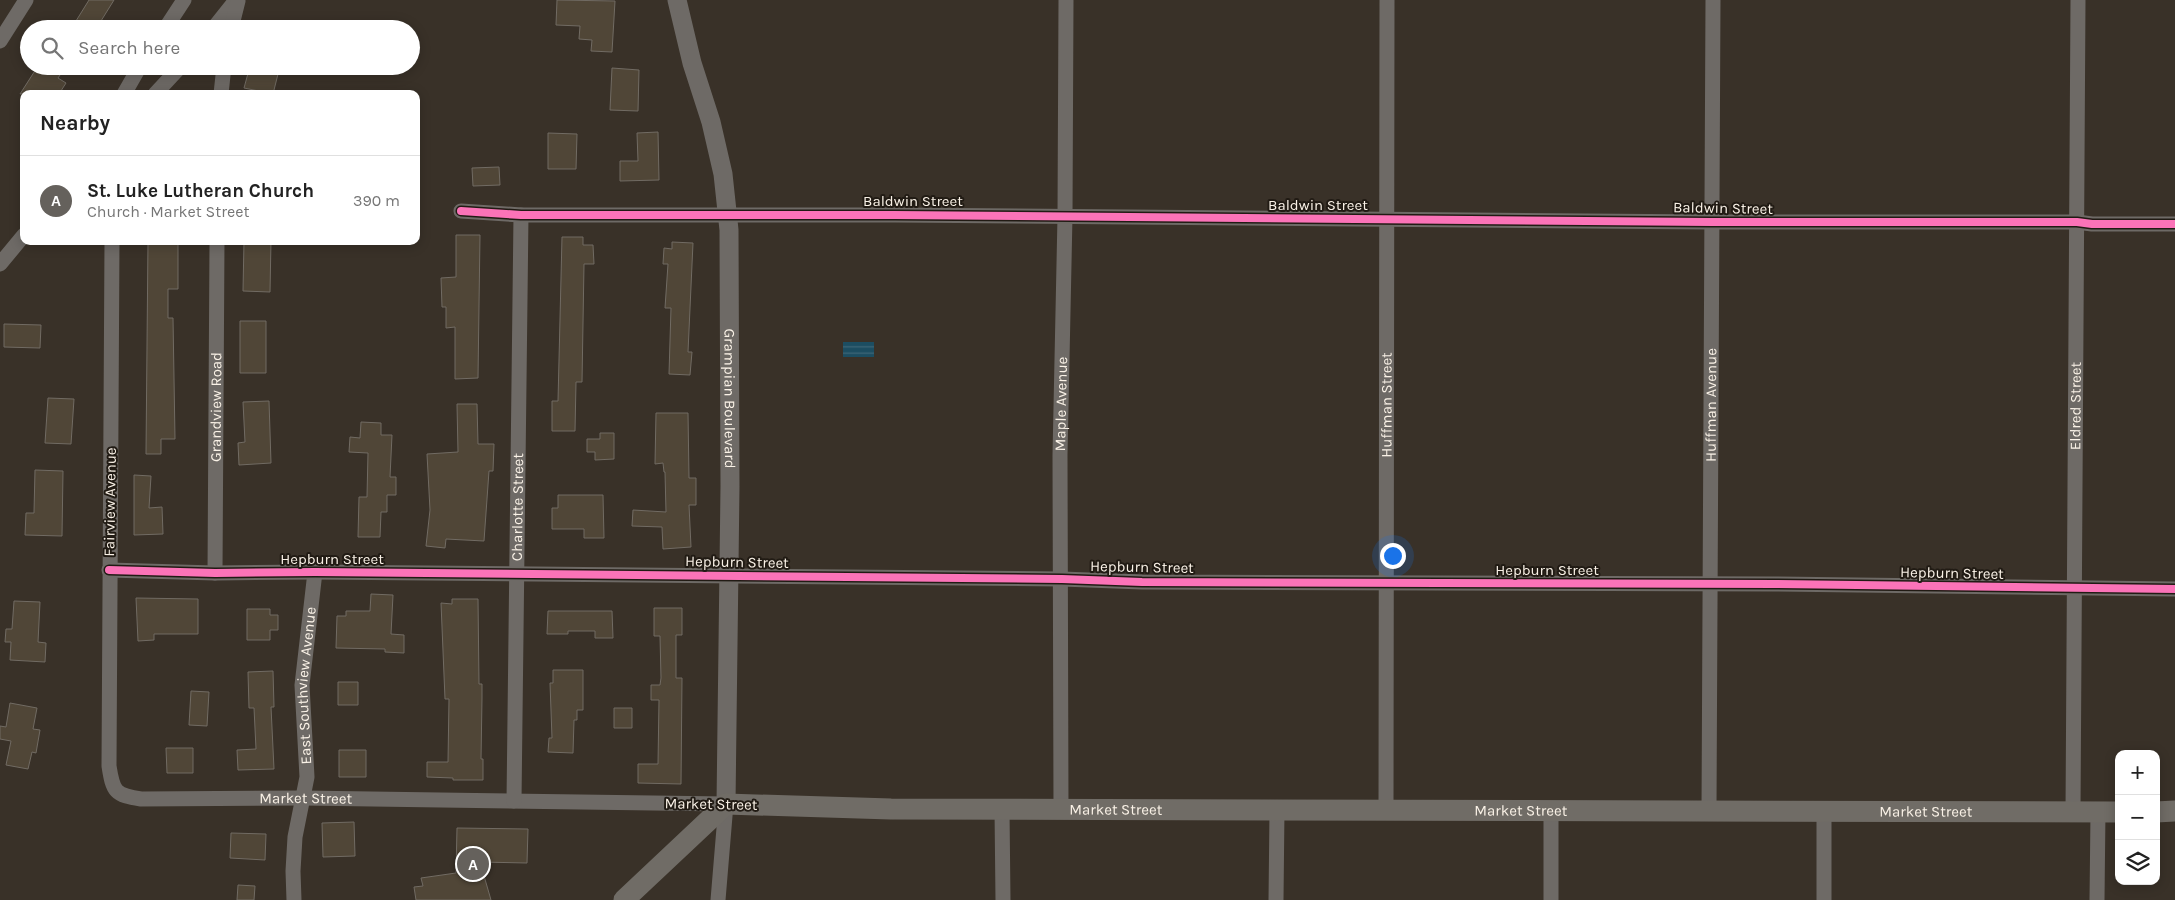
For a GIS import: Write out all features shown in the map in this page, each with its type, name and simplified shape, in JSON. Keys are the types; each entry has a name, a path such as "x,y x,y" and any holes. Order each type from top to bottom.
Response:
{"main road":[{"name":"Market Street","path":"726,804 891,809 1709,809 2109,812"},
{"path":"624,900 726,804"},
{"path":"2160,812 2175,812"}],"street":[{"path":"0,41 26,0"},
{"path":"171,20 184,0"},
{"path":"220,20 237,0"},
{"path":"233,20 237,0"},
{"name":"Grampian Boulevard","path":"677,0 692,63 711,122 723,174 728,215 731,278 728,342 730,486 726,804"},
{"name":"Maple Avenue","path":"1061,809 1062,579 1060,455 1065,216 1066,0"},
{"name":"Huffman Street","path":"1386,810 1387,0"},
{"name":"Huffman Avenue","path":"1709,809 1713,0"},
{"name":"Eldred Street","path":"2074,812 2078,0"},
{"path":"126,90 135,75"},
{"path":"160,90 173,75"},
{"path":"221,90 223,75"},
{"name":"Baldwin Street","path":"461,211 521,215 1065,216 2175,224"},
{"name":"Charlotte Street","path":"514,801 521,215"},
{"path":"0,264 20,240"},
{"name":"Fairview Avenue","path":"112,245 109,766 112,783 116,792"},
{"name":"Grandview Road","path":"214,573 217,245"},
{"name":"Hepburn Street","path":"109,570 214,573 728,575 1062,579 1142,582 2175,588"},
{"name":"East Southview Avenue","path":"294,900 295,837 306,778 302,685 315,572"},
{"name":"Market Street","path":"116,792 123,796 141,799 302,798 726,804"},
{"path":"718,900 726,804"},
{"path":"1002,809 1003,900"},
{"path":"1276,900 1277,810"},
{"path":"1551,810 1551,900"},
{"path":"1824,810 1824,900"},
{"path":"2098,900 2109,812"}],"water":[{"path":"843,342 874,342 874,357 843,357"}],"building":[{"path":"89,0 114,0 102,20 77,20"},
{"path":"557,0 615,1 612,52 591,51 592,40 579,39 580,26 556,25"},
{"path":"612,68 639,70 638,111 610,110"},
{"path":"32,75 60,75 58,78 66,83 62,90 23,90"},
{"path":"248,75 278,75 274,90 244,88"},
{"path":"658,132 659,180 620,181 620,161 638,161 637,133"},
{"path":"548,133 577,134 576,169 548,169"},
{"path":"499,167 500,185 473,186 472,168"},
{"path":"456,235 480,235 478,378 455,379 455,327 446,328 446,307 442,307 441,278 456,277"},
{"path":"562,237 583,237 583,245 593,245 594,264 584,264 582,382 576,382 575,431 552,431 552,401 558,401"},
{"path":"672,242 693,243 688,352 692,352 690,375 669,374 671,308 665,308 668,264 663,264 664,248 672,249"},
{"path":"148,245 178,245 178,289 168,289 168,318 173,318 175,439 161,439 161,454 146,454"},
{"path":"244,245 271,245 270,292 243,291"},
{"path":"240,321 266,321 266,373 240,373"},
{"path":"4,324 41,325 40,348 4,347"},
{"path":"48,398 74,399 71,444 45,443"},
{"path":"269,401 271,463 239,465 238,443 245,442 243,402"},
{"path":"457,404 477,404 478,444 494,444 493,471 489,471 484,541 446,539 445,548 426,546 430,510 427,454 458,452"},
{"path":"656,413 688,413 689,478 696,478 696,505 689,505 691,547 663,549 662,527 632,526 633,510 666,512 663,463 655,464"},
{"path":"361,422 381,423 381,435 392,435 390,477 396,477 396,495 387,495 387,512 381,512 380,537 358,537 359,497 367,497 368,453 349,452 350,437 360,438"},
{"path":"600,433 614,433 614,459 595,460 595,452 587,452 587,439 600,439"},
{"path":"35,470 63,471 62,536 25,535 26,513 34,513"},
{"path":"134,475 151,476 149,508 162,507 163,534 134,535"},
{"path":"558,495 603,495 604,538 584,538 584,529 552,529 552,508 558,508"},
{"path":"371,594 393,595 391,634 404,635 404,653 385,652 385,649 336,648 337,616 346,616 346,611 370,611"},
{"path":"136,598 198,599 198,634 154,634 154,640 138,641"},
{"path":"452,599 478,599 479,684 482,684 481,759 483,759 483,780 453,780 453,778 427,777 427,762 448,762 449,699 445,699 441,603 452,604"},
{"path":"14,601 40,602 38,642 46,643 45,662 10,660 11,642 5,642 6,629 12,629"},
{"path":"654,608 682,608 682,635 676,635 676,678 682,678 681,784 638,783 638,764 658,764 659,700 651,700 651,685 660,685 661,678 660,636 654,636"},
{"path":"247,609 270,609 270,615 278,615 278,630 270,630 270,640 247,640"},
{"path":"548,611 612,611 613,638 595,638 595,631 568,631 568,634 547,634"},
{"path":"553,670 583,670 583,710 577,710 577,720 574,720 573,753 548,752 549,738 552,738 550,683 553,683"},
{"path":"273,671 274,707 271,707 274,769 238,770 237,750 256,749 254,708 249,708 248,672"},
{"path":"338,682 358,682 358,705 338,705"},
{"path":"191,691 209,692 207,726 189,725"},
{"path":"10,703 37,708 33,729 40,730 36,753 32,752 28,769 6,765 11,741 0,739 0,726 6,727"},
{"path":"614,708 632,708 632,728 614,728"},
{"path":"166,748 193,748 193,773 167,773"},
{"path":"339,750 366,750 366,777 339,777"},
{"path":"354,822 355,856 323,857 322,823"},
{"path":"457,828 528,829 527,863 480,862 491,900 416,900 414,887 423,886 421,878 456,873"},
{"path":"231,833 266,834 265,860 230,858"},
{"path":"238,885 255,886 254,900 237,900"}],"cycle path":[{"path":"461,211 521,215 895,215 2175,224"},
{"path":"109,570 215,573 315,572 1062,579 1142,582 1775,584 2175,589"}],"place":[{"name":"St. Luke Lutheran Church","path":"473,864"}]}
